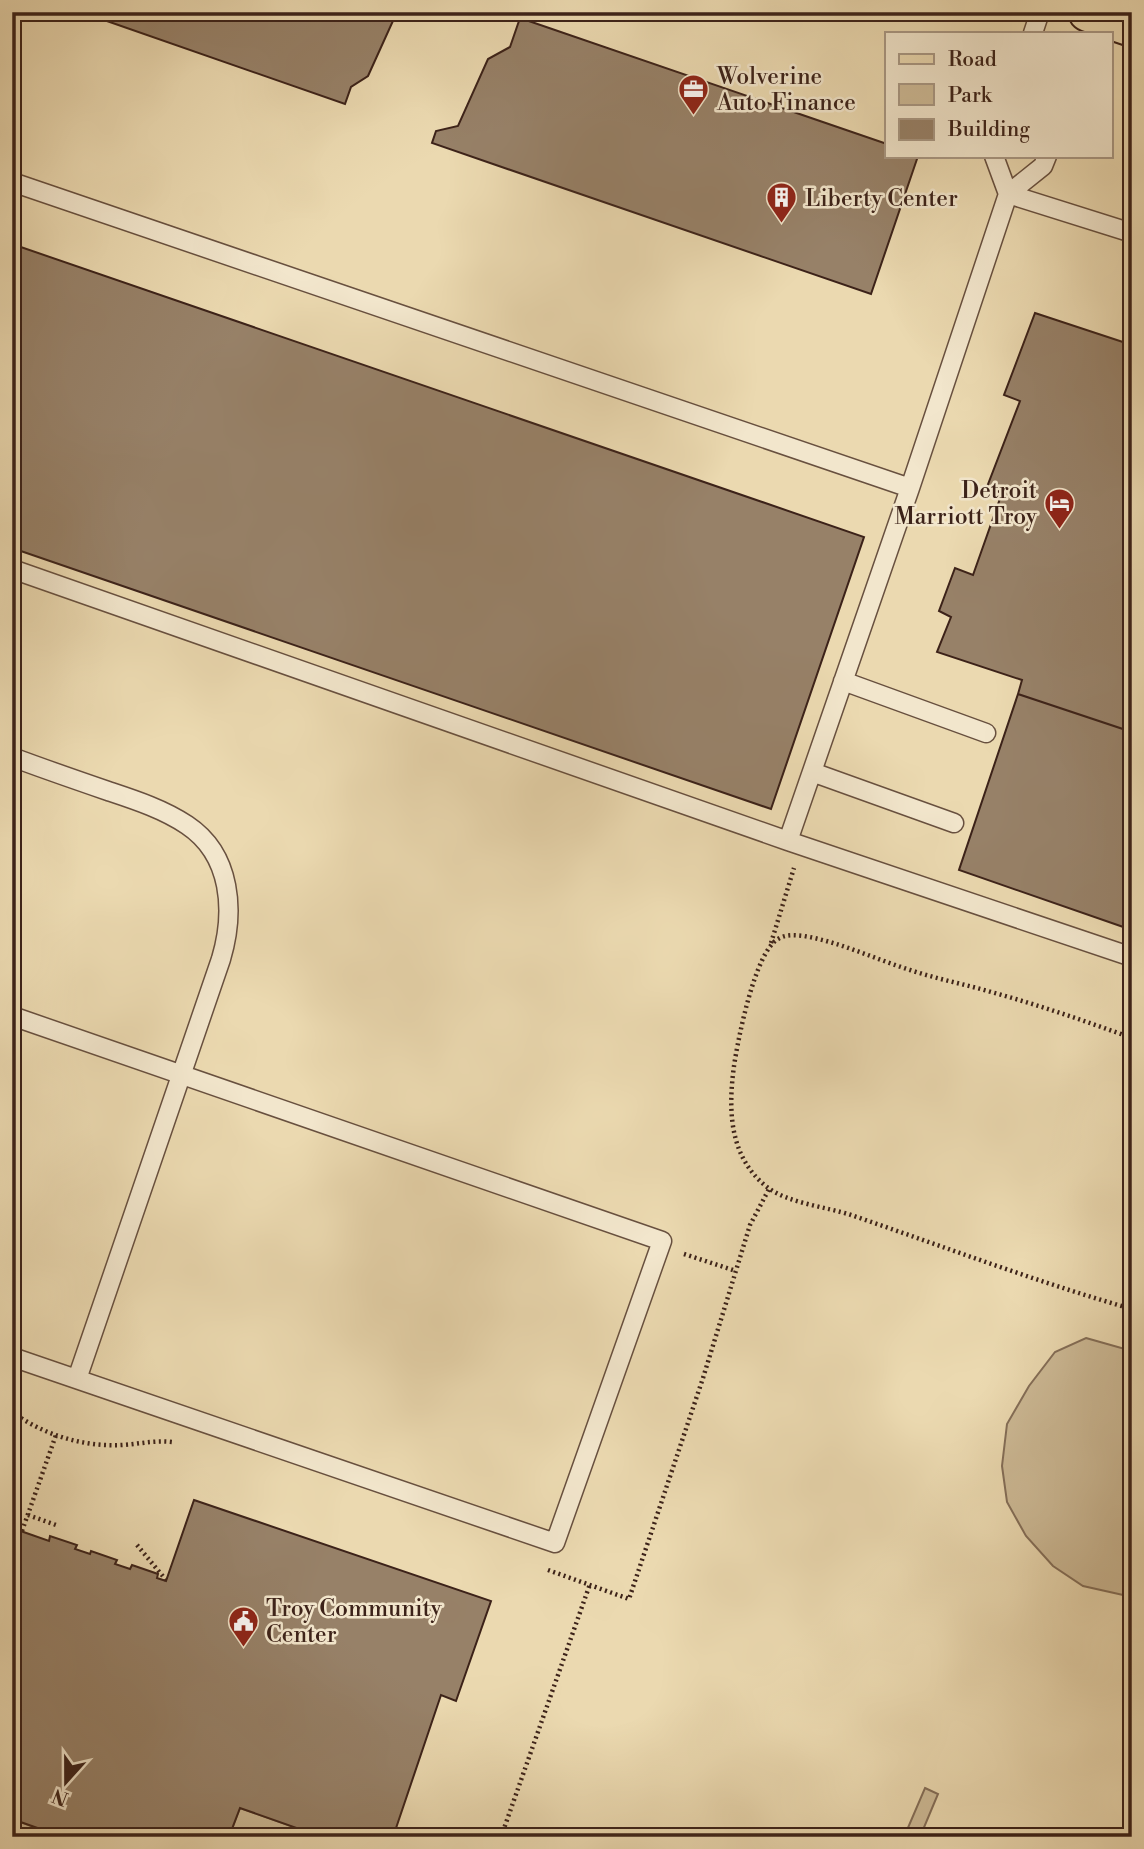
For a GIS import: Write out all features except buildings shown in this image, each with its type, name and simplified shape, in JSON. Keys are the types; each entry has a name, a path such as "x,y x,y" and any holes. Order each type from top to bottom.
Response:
{"main road":[{"path":"1092,20 1132,27"}],"lane":[{"path":"1033,32 1041,12"},
{"path":"995,158 1008,194"},
{"path":"795,843 812,772 1008,194 1043,166 1046,158"},
{"path":"12,182 910,488"},
{"path":"1008,194 1132,233"},
{"path":"12,569 795,843 1132,957"},
{"path":"843,681 986,733"},
{"path":"12,757 167,813 188,825 203,839 219,863 228,891 229,926 221,959 76,1379"},
{"path":"812,772 954,823"},
{"path":"12,1016 662,1241 555,1543 12,1357"}],"path":[{"path":"795,843 771,944 762,962 742,1024 733,1073 733,1131 748,1168 769,1189 1035,1280 1132,1309"},
{"path":"771,944 782,936 790,935 817,939 918,973 1067,1015 1132,1038"},
{"path":"537,1567 629,1599 703,1378 750,1225 769,1189"},
{"path":"662,1241 676,1251 736,1271"},
{"path":"12,1412 55,1435 73,1441 108,1446 162,1440 185,1446"},
{"path":"22,1531 55,1435"},
{"path":"28,1515 56,1525"},
{"path":"137,1545 166,1580"},
{"path":"501,1837 590,1584"}],"green space":[{"path":"1086,1338 1132,1351 1132,1597 1083,1586 1053,1566 1026,1536 1007,1502 1002,1466 1007,1424 1029,1386 1055,1352"},
{"path":"925,1788 938,1794 920,1837 904,1837"},
{"path":"240,1808 322,1837 237,1837 232,1829"},
{"path":"12,1819 53,1834 52,1837 12,1837"}],"place":[{"name":"Wolverine Auto Finance","path":"694,116"},
{"name":"Liberty Center","path":"782,225"},
{"name":"Detroit Marriott Troy","path":"1060,530"},
{"name":"Troy Community Center","path":"243,1648"}]}
